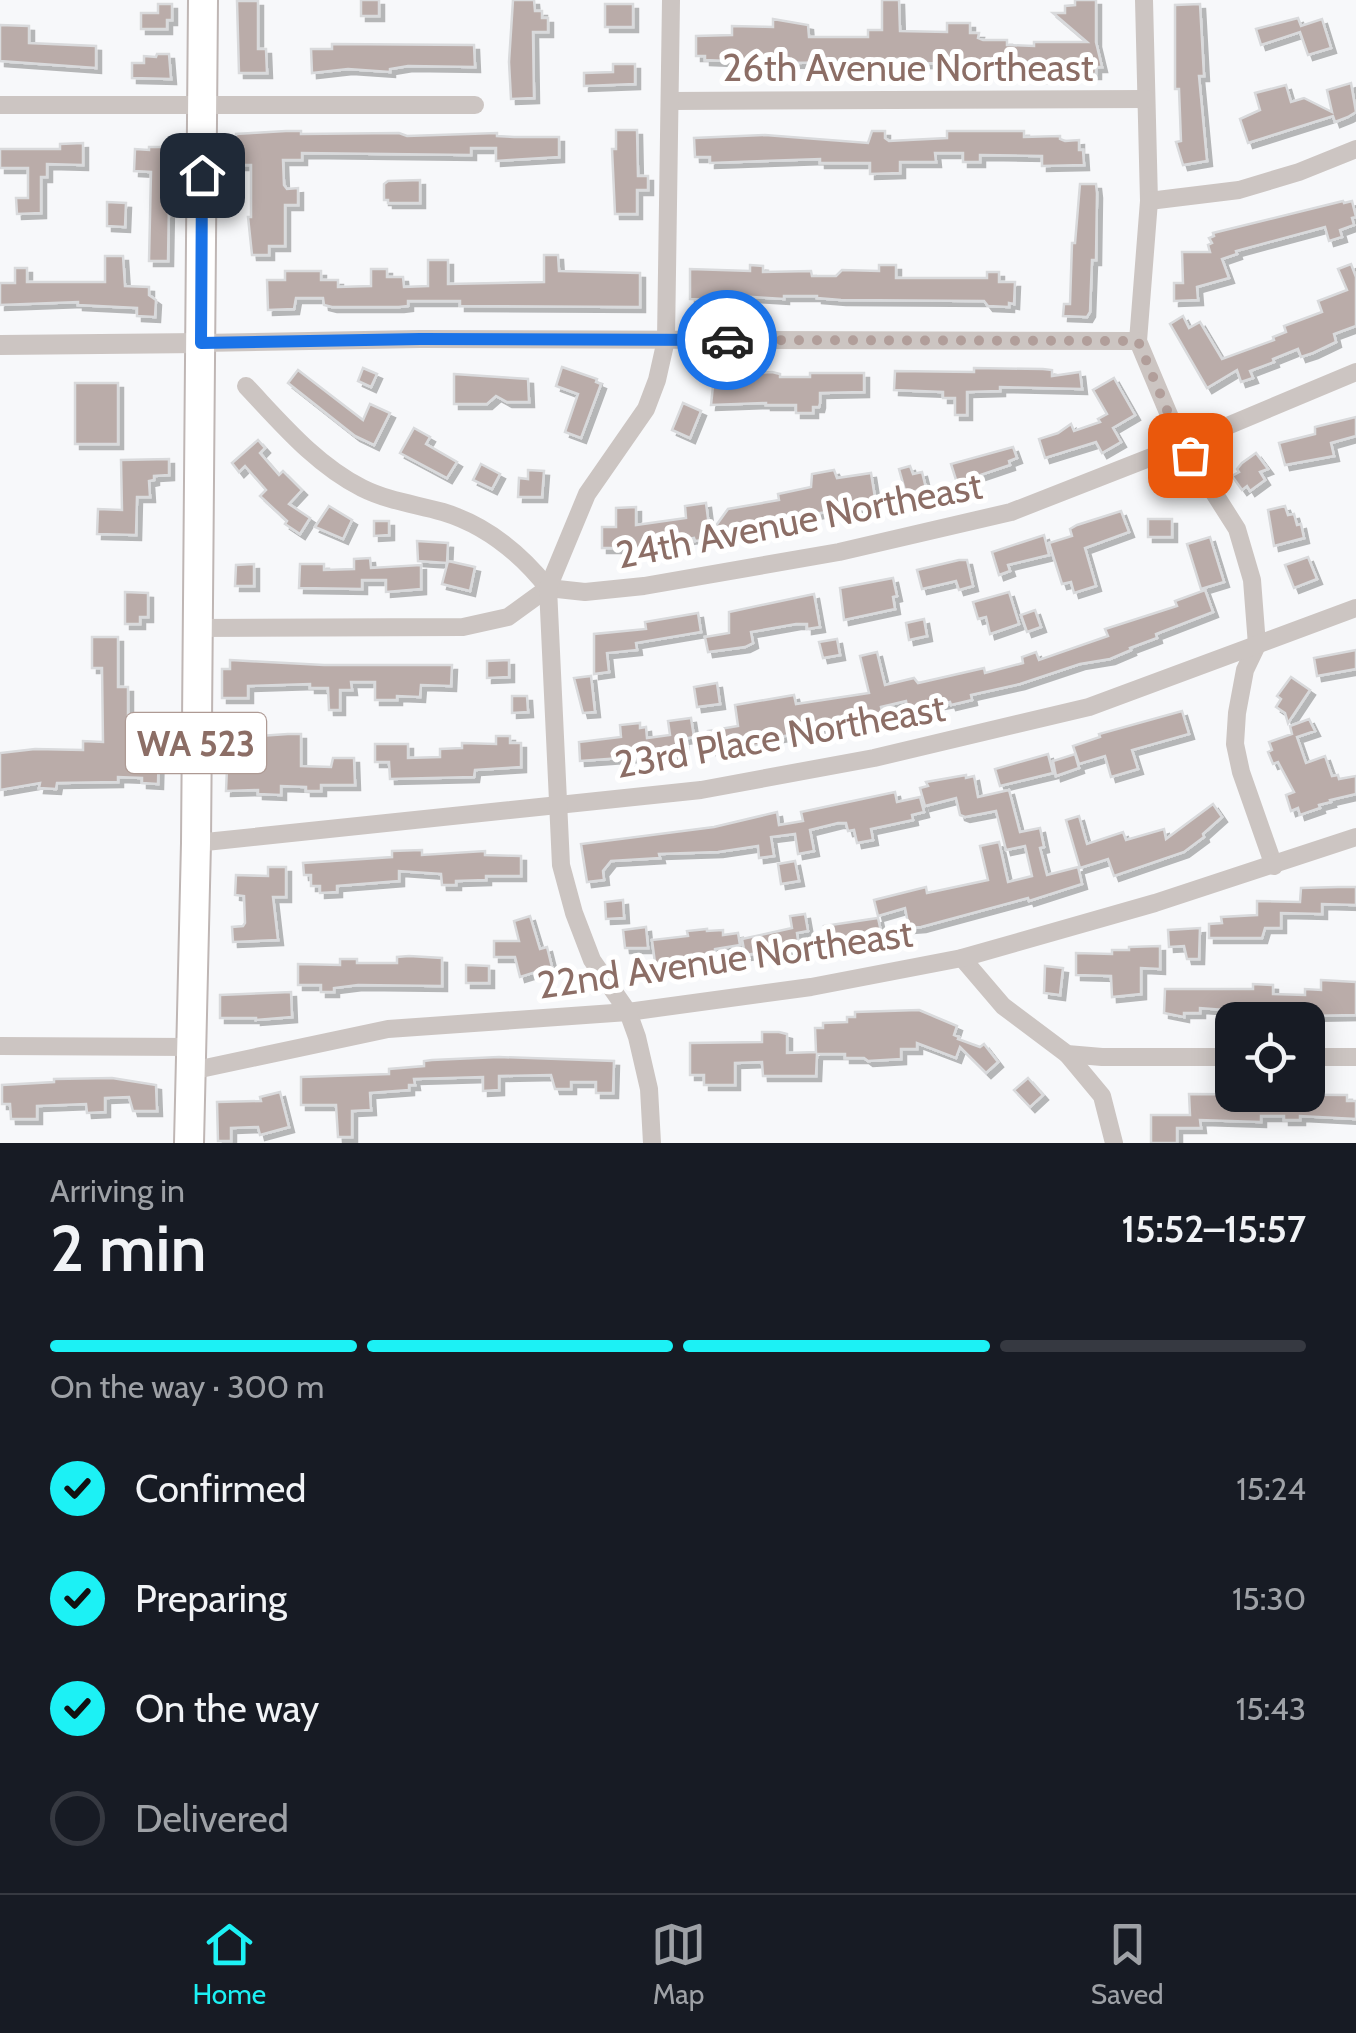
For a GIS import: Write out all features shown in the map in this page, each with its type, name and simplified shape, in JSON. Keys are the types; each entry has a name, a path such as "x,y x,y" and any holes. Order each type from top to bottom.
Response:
{"main road":[{"name":"WA 523","path":"190,1143 204,0"}],"street":[{"path":"652,1143 644,1060 628,1012 592,960 561,865 548,588 587,494 646,409 666,340 671,0"},
{"path":"1144,0 1149,201 1138,341 1183,445 1241,539 1252,580 1257,645 1245,670 1236,713 1235,744 1274,866"},
{"name":"26th Avenue Northeast","path":"670,101 1146,99"},
{"path":"0,105 475,105"},
{"path":"1149,201 1239,190 1300,172 1356,149"},
{"path":"0,345 1138,341"},
{"name":"24th Avenue Northeast","path":"548,588 584,592 644,586 838,552 1010,512 1356,372"},
{"path":"246,386 310,453 332,470 380,496 473,525 517,555 548,588"},
{"path":"197,628 464,627 508,617 548,588"},
{"name":"23rd Place Northeast","path":"196,843 701,790 874,758 1089,707 1356,608"},
{"path":"962,958 1274,866 1356,837"},
{"name":"22nd Avenue Northeast","path":"0,1046 191,1059 388,1029 628,1012 811,987 962,958 1002,1006 1067,1054 1094,1083 1102,1096 1114,1143"},
{"path":"1067,1054 1215,1057"},
{"path":"1325,1057 1356,1057"}],"building":[{"path":"361,0 379,0 379,16 361,16"},
{"path":"513,0 534,0 535,11 542,11 542,18 548,18 548,32 533,32 534,98 511,99"},
{"path":"882,0 899,0 900,31 947,32 947,23 970,23 970,33 979,33 978,38 983,40 1034,46 1034,42 1087,42 1053,13 1065,13 1065,6 1075,5 1075,0 1096,0 1096,42 1102,67 1096,67 1096,74 1078,74 1078,63 1044,63 1044,78 1032,78 1032,69 918,63 918,59 776,63 705,60 705,56 696,56 696,36 732,35 732,26 773,27 773,19 808,25 809,37 868,37 868,30 882,30"},
{"path":"237,1 258,1 258,49 266,49 267,73 239,73"},
{"path":"158,4 172,4 172,20 167,20 167,29 141,29 141,13 158,13"},
{"path":"605,4 633,4 633,27 605,27"},
{"path":"1200,4 1204,76 1199,76 1207,161 1183,165 1176,142 1181,141 1179,89 1175,89 1175,5"},
{"path":"1298,18 1301,26 1322,19 1331,48 1308,55 1300,32 1261,45 1256,29"},
{"path":"0,25 29,26 29,43 96,46 96,68 0,61"},
{"path":"332,44 474,45 475,67 408,66 390,72 348,69 312,73 311,49 332,49"},
{"path":"169,54 171,79 132,78 132,63 144,63 144,56"},
{"path":"613,64 635,64 635,84 584,86 584,73 613,72"},
{"path":"1351,83 1356,112 1348,117 1335,122 1333,116 1248,143 1240,119 1260,110 1255,93 1286,85 1291,102 1304,98 1332,112 1327,90"},
{"path":"616,130 637,130 638,176 648,176 648,190 637,190 637,214 615,214 612,149 616,149"},
{"path":"301,131 559,137 559,157 496,161 496,148 471,148 471,155 302,153 302,160 283,160 284,185 287,189 298,188 298,205 285,205 285,246 269,246 269,255 252,255 248,217 251,165 236,165 236,134"},
{"path":"872,131 885,131 889,141 947,138 947,131 1024,131 1024,137 1060,136 1065,141 1079,140 1084,165 1042,166 1042,156 980,155 980,162 963,162 963,153 935,153 936,162 900,162 900,173 870,174 870,163 820,163 820,159 710,163 710,157 695,157 694,138 765,135 868,143"},
{"path":"83,143 83,165 47,164 47,177 41,177 41,213 17,214 16,198 28,198 28,168 0,168 0,149 60,149 60,144"},
{"path":"170,147 168,261 149,261 151,172 134,171 135,149"},
{"path":"420,180 420,203 384,200 384,184 388,181"},
{"path":"1080,184 1096,184 1097,193 1096,260 1092,260 1087,317 1063,316 1064,304 1070,304 1072,243"},
{"path":"1352,201 1356,217 1352,218 1354,225 1340,230 1342,237 1329,241 1325,227 1236,251 1237,254 1222,259 1229,278 1197,287 1198,300 1174,301 1174,283 1183,283 1182,252 1210,252 1209,238 1213,233"},
{"path":"107,202 126,203 125,227 107,226"},
{"path":"544,255 558,255 559,271 640,273 640,307 460,306 460,301 408,301 408,306 399,307 332,307 324,305 323,298 296,298 294,309 268,310 267,280 285,280 285,271 321,271 321,280 338,280 338,287 371,286 371,269 387,269 387,277 403,277 404,287 428,286 428,260 448,260 448,284 544,282"},
{"path":"105,256 123,256 125,286 149,287 149,295 156,300 155,317 137,316 137,308 78,302 0,305 0,283 15,283 15,268 27,268 27,282 105,282"},
{"path":"1351,264 1356,277 1356,326 1334,334 1336,342 1313,353 1301,357 1298,349 1273,359 1274,362 1250,371 1253,378 1241,382 1237,370 1207,388 1170,324 1183,316 1189,328 1200,322 1222,359 1274,340 1273,337 1286,332 1284,326 1322,312 1318,301 1347,290 1338,269"},
{"path":"750,265 763,266 763,272 811,271 812,276 836,276 842,270 879,271 879,265 896,265 896,278 987,278 987,272 999,272 999,282 1015,282 1014,304 1009,303 1009,307 988,306 984,301 841,300 817,296 739,296 739,301 690,299 690,269 750,271"},
{"path":"562,367 601,384 581,438 565,432 578,394 556,386"},
{"path":"363,368 377,374 371,387 358,381"},
{"path":"974,368 1043,369 1052,370 1052,376 1080,372 1082,389 1000,387 1000,391 967,392 967,415 955,415 955,398 943,398 943,392 894,390 895,371 974,372"},
{"path":"298,370 363,420 370,404 390,413 374,445 355,436 288,383"},
{"path":"772,372 780,377 864,373 864,392 820,393 819,407 813,407 813,413 796,413 796,405 711,405 713,386 724,386 725,375"},
{"path":"454,374 528,379 529,402 507,402 496,396 487,404 454,404"},
{"path":"1114,378 1135,415 1113,428 1121,442 1102,453 1096,442 1045,458 1039,439 1071,424 1074,431 1100,422 1098,419 1107,414 1093,390"},
{"path":"75,383 118,383 118,444 75,444"},
{"path":"683,403 701,411 690,438 672,430"},
{"path":"1356,417 1356,436 1331,443 1334,456 1285,465 1279,443 1315,434 1315,427"},
{"path":"414,428 430,437 426,444 457,462 447,478 400,453"},
{"path":"258,440 265,448 260,453 279,475 283,471 302,490 289,504 310,518 300,534 285,524 287,521 260,496 266,490 245,466 239,472 232,463"},
{"path":"1013,447 1017,458 1009,461 1010,465 957,483 951,464"},
{"path":"1256,453 1268,469 1260,472 1265,480 1250,491 1247,486 1242,490 1232,476"},
{"path":"169,459 169,475 154,476 149,481 150,497 137,497 136,535 97,534 98,509 122,510 121,460"},
{"path":"481,464 500,474 492,489 473,480"},
{"path":"910,466 913,474 922,472 926,488 906,494 899,469"},
{"path":"528,470 544,471 542,497 518,497 519,478 528,479"},
{"path":"834,470 837,478 871,473 876,504 801,516 800,524 721,538 602,548 602,527 616,527 616,508 636,507 636,525 686,518 685,506 706,503 710,534 728,509 779,500 778,494 811,487 812,474"},
{"path":"329,506 352,520 343,539 315,527"},
{"path":"1285,506 1288,515 1294,514 1297,525 1301,524 1304,538 1274,546 1268,510"},
{"path":"1121,511 1129,532 1085,548 1096,586 1074,593 1071,582 1062,584 1049,543 1072,536 1070,529 1077,525"},
{"path":"1148,519 1172,519 1172,537 1148,537"},
{"path":"374,521 389,521 389,535 374,536"},
{"path":"1044,535 1049,555 1008,565 1010,571 999,575 992,552"},
{"path":"1210,537 1224,582 1201,589 1187,544"},
{"path":"417,541 448,543 447,563 418,561"},
{"path":"1308,557 1317,579 1294,588 1285,565"},
{"path":"370,558 371,568 421,565 421,589 386,592 386,580 362,580 362,589 299,588 300,564 324,564 324,570 354,569 354,559"},
{"path":"967,560 973,586 959,590 956,581 922,589 917,570"},
{"path":"448,561 475,567 470,591 442,584"},
{"path":"254,564 254,586 235,586 236,565"},
{"path":"893,578 895,609 844,620 840,588"},
{"path":"1205,590 1213,612 1156,634 1157,638 1110,659 971,695 972,700 951,705 950,702 908,710 906,701 881,707 883,716 854,724 761,740 762,745 711,750 708,731 738,726 735,705 794,695 796,704 869,693 860,656 877,652 885,685 914,678 918,683 984,668 985,673 1023,663 1022,657 1036,652 1039,660 1108,636 1105,629 1177,606 1175,601"},
{"path":"125,592 148,593 148,617 140,617 140,624 125,624"},
{"path":"1009,592 1019,624 990,634 986,617 978,619 973,602"},
{"path":"814,594 820,627 807,629 807,624 796,624 751,632 753,643 745,647 708,652 705,637 729,633 729,612"},
{"path":"1035,610 1041,627 1027,632 1021,615"},
{"path":"698,613 701,632 636,643 637,650 607,653 609,672 594,674 594,634 646,629 645,622"},
{"path":"924,619 927,636 909,640 906,623"},
{"path":"92,637 118,637 118,687 128,687 128,745 159,746 158,784 142,783 142,778 118,777 118,782 57,783 56,789 39,788 40,783 0,790 0,753 83,750 83,741 103,742 102,668 92,668"},
{"path":"837,639 840,655 823,658 819,642"},
{"path":"1356,650 1356,669 1317,676 1314,658"},
{"path":"230,660 452,665 451,686 421,685 420,697 375,700 375,682 351,682 352,690 340,690 340,710 329,710 328,688 310,688 310,684 248,686 248,698 222,698 222,669 230,669"},
{"path":"509,660 509,677 487,678 487,661"},
{"path":"591,676 595,712 583,713 574,678"},
{"path":"1291,677 1310,690 1288,723 1285,713 1276,707 1281,699 1277,696"},
{"path":"717,683 720,704 697,707 694,687"},
{"path":"512,696 527,696 528,712 512,713"},
{"path":"1182,711 1189,734 1132,750 1138,769 1111,777 1105,756 1079,764 1073,746 1100,737 1099,734"},
{"path":"691,718 694,737 683,739 684,751 580,761 579,742 621,737 620,725 640,723 640,728 646,727 647,738 670,735 668,721"},
{"path":"1309,719 1315,731 1297,737 1306,763 1325,756 1332,776 1356,776 1356,794 1330,800 1300,815 1298,808 1291,811 1286,795 1294,792 1268,752 1272,750 1269,742 1292,734 1290,726"},
{"path":"301,734 301,766 331,767 333,758 354,758 355,785 321,785 321,791 281,786 281,795 258,794 258,790 226,791 227,768 232,767 231,738"},
{"path":"496,736 510,736 510,743 521,743 521,767 475,770 474,777 390,779 389,762 375,762 375,744 408,744 408,758 440,757 440,749 462,748 462,743 496,744"},
{"path":"1048,754 1053,773 1000,786 995,769"},
{"path":"1075,754 1079,768 1056,776 1053,761"},
{"path":"974,776 978,797 1009,790 1020,832 1040,828 1047,875 1078,867 1082,884 921,927 909,928 905,908 878,916 874,900 926,887 927,893 988,880 980,846 999,842 1008,882 1032,876 1025,846 1006,850 996,811 965,817 960,815 956,798 925,806 920,788 928,786 926,782"},
{"path":"895,792 897,802 920,797 924,812 912,815 913,820 871,829 873,840 857,843 854,830 848,831 846,823 838,823 810,830 814,851 798,854 795,834 771,837 774,856 759,858 758,846 659,854 660,858 611,861 603,871 604,880 587,882 581,844 714,827 777,812 779,825 803,821 801,812"},
{"path":"1213,804 1222,817 1184,852 1114,876 1108,859 1080,868 1066,820 1079,816 1087,844 1123,832 1126,840 1164,829 1166,839"},
{"path":"422,850 422,855 485,851 485,855 521,856 521,876 486,876 486,880 442,885 441,874 399,871 399,881 337,886 337,892 320,893 320,886 311,886 311,875 304,875 303,863 392,857 392,851"},
{"path":"795,861 799,881 781,884 778,864"},
{"path":"268,867 286,867 286,897 273,897 278,940 233,942 232,927 245,923 244,896 235,895 236,875 268,876"},
{"path":"1356,887 1356,905 1322,904 1322,914 1281,913 1281,928 1265,928 1262,938 1209,938 1209,924 1222,923 1221,917 1257,915 1257,901 1300,902 1301,888"},
{"path":"623,900 624,918 606,919 605,902"},
{"path":"805,914 808,931 797,933 799,947 745,955 742,939 792,928 790,916"},
{"path":"530,916 540,949 547,947 552,967 520,977 515,957 494,957 494,941 519,941 514,921"},
{"path":"878,918 882,936 828,946 824,926"},
{"path":"646,927 648,948 625,948 623,930"},
{"path":"1200,928 1199,959 1187,959 1184,946 1169,947 1168,930"},
{"path":"723,930 723,935 738,933 740,945 715,949 714,961 655,963 652,940 688,936 687,931"},
{"path":"1160,946 1160,969 1141,968 1141,994 1112,997 1111,976 1076,975 1076,953 1112,954 1112,950 1129,947"},
{"path":"397,957 442,958 442,986 358,985 321,992 321,985 298,985 298,964 340,965 340,959 397,963"},
{"path":"466,965 489,966 489,983 466,983"},
{"path":"1045,966 1063,968 1060,995 1044,993"},
{"path":"1321,980 1356,982 1356,1015 1325,1016 1325,1002 1215,1002 1215,1009 1200,1008 1200,1013 1184,1013 1184,1017 1164,1013 1165,989 1253,989 1253,984 1273,985 1273,994 1305,995 1305,989 1321,990"},
{"path":"291,992 292,1017 220,1018 220,995"},
{"path":"919,1010 957,1026 954,1035 958,1039 980,1047 984,1044 998,1062 986,1073 960,1047 956,1058 917,1043 917,1049 901,1049 901,1059 868,1061 845,1058 845,1054 817,1054 816,1076 763,1076 762,1062 735,1063 735,1085 704,1085 704,1075 690,1075 690,1043 762,1042 762,1032 779,1032 787,1034 787,1053 816,1052 815,1028 823,1028 823,1023 847,1022 847,1017 855,1017 855,1012"},
{"path":"499,1057 614,1061 613,1093 596,1093 596,1082 571,1082 571,1089 555,1089 551,1075 499,1076 499,1090 483,1091 483,1077 414,1079 415,1085 409,1085 409,1090 370,1093 371,1110 352,1111 352,1137 338,1137 336,1105 301,1105 301,1077 389,1074 389,1069 424,1066 424,1061"},
{"path":"112,1078 156,1085 157,1111 133,1111 129,1097 105,1098 105,1112 87,1113 86,1104 37,1106 37,1119 11,1119 10,1104 2,1104 2,1085"},
{"path":"1028,1078 1043,1095 1030,1107 1014,1090"},
{"path":"280,1092 289,1127 260,1135 258,1127 231,1128 231,1141 218,1141 217,1102 261,1101 260,1097"},
{"path":"1189,1094 1215,1094 1215,1112 1325,1112 1325,1095 1347,1095 1347,1101 1356,1101 1356,1119 1300,1116 1300,1120 1284,1120 1284,1116 1261,1116 1261,1122 1200,1120 1201,1128 1177,1128 1177,1143 1151,1143 1151,1115 1190,1115"}],"way so far":[{"path":"727,340 1138,341 1177,434 1188,433 1194,438 1196,446 1190,455"}],"route":[{"path":"202,175 201,343 727,340"}]}
